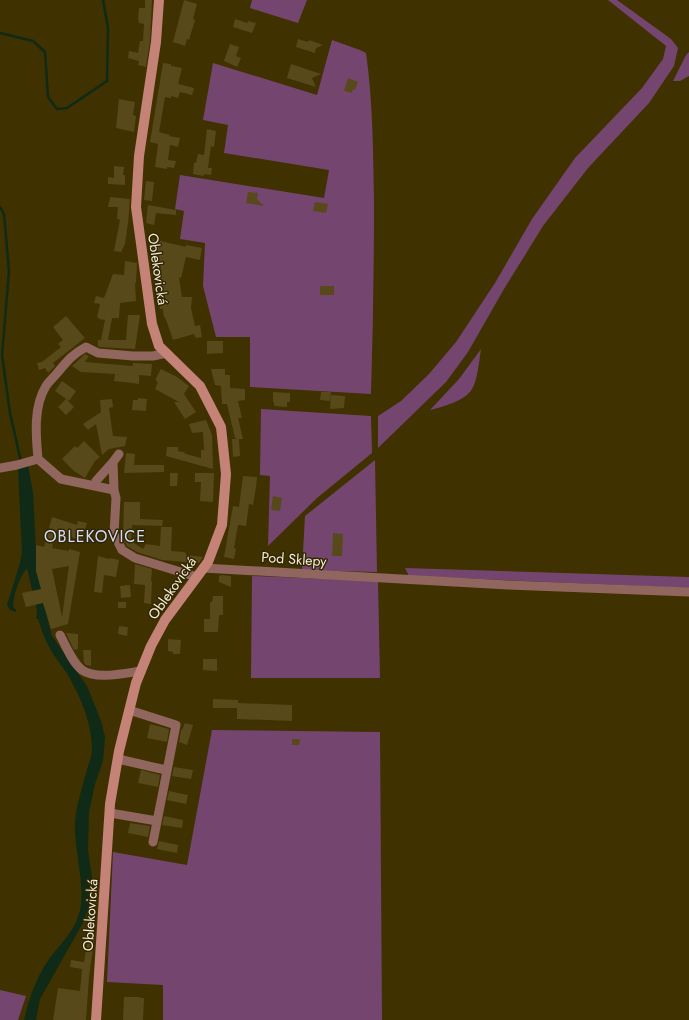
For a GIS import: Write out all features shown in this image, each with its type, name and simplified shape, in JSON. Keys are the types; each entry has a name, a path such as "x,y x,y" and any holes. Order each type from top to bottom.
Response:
{"street":[{"name":"Oblekovická","path":"96,1020 110,812 118,759 129,710 136,682 151,646 165,620 208,562 222,525 226,474 221,427 200,386 159,346 152,324 136,207 139,156 156,42 160,0"},
{"path":"34,461 39,402 46,386 74,354 86,347 98,353 133,356 154,356 167,353"},
{"path":"95,486 96,480 119,454"},
{"path":"0,468 34,461 61,478 114,490"},
{"path":"113,462 114,490 116,498 114,534 122,550 135,558 197,577"},
{"name":"Pod Sklepy","path":"203,568 689,592"},
{"path":"60,635 77,664 82,670 91,674 103,675 141,671"},
{"path":"129,710 176,725 153,842"},
{"path":"118,759 166,770"},
{"path":"110,812 157,821"}],"shaded area":[{"path":"252,0 307,0 298,23 250,8"},
{"path":"608,0 617,0 671,39 678,48 674,66 649,103 588,168 543,226 504,289 468,352 446,382 378,448 378,416 401,401 429,374 456,342 495,283 532,219 575,158 642,88 663,59 666,46"},
{"path":"332,40 366,53 368,71 372,127 374,202 371,394 250,387 250,337 216,337 203,286 205,243 180,239 184,211 175,209 180,175 324,198 329,170 224,153 228,125 203,120 213,63 317,95"},
{"path":"689,52 689,76 680,81 673,81 686,55"},
{"path":"481,349 476,380 469,393 453,403 430,410 459,379"},
{"path":"261,409 371,416 372,453 317,498 268,546 270,476 260,475"},
{"path":"375,460 377,572 302,570 305,516"},
{"path":"28,465 33,493 37,571 42,593 33,594 27,568 19,581 14,596 13,606 16,612 10,610 7,605 22,552 18,467"},
{"path":"405,568 689,577 689,588 409,576"},
{"path":"252,576 378,581 380,678 251,678"},
{"path":"43,601 52,636 87,686 101,721 105,737 103,761 95,784 89,812 88,851 93,883 91,901 84,921 40,999 36,1020 24,1020 28,1004 40,973 74,927 79,914 81,905 81,885 75,825 78,802 91,758 92,749 90,729 76,690 50,649 38,619 36,619 36,602"},
{"path":"212,730 380,732 382,1020 163,1020 163,985 107,982 113,852 187,865"},
{"path":"0,990 26,996 18,1020 0,1020"}],"building":[{"path":"145,0 152,0 150,41 146,67 138,65 139,61 128,58 129,51 138,53 140,41 143,41 144,24 139,23 138,19 139,8 145,8"},
{"path":"184,0 197,4 193,19 195,20 189,40 187,39 185,46 173,42"},
{"path":"235,19 247,23 248,21 256,23 252,33 233,27"},
{"path":"298,39 308,42 309,40 323,45 316,48 315,53 296,47"},
{"path":"230,44 239,47 236,56 241,58 237,67 224,61"},
{"path":"163,63 182,68 178,84 194,88 192,95 180,92 178,98 171,96 171,98 165,97 159,132 180,138 178,147 170,145 168,160 176,161 174,168 167,167 167,169 155,167 158,144 150,142"},
{"path":"291,64 321,74 312,78 316,87 287,78"},
{"path":"348,78 358,82 352,93 344,91"},
{"path":"119,99 135,102 133,115 136,116 134,132 116,128"},
{"path":"207,129 216,131 214,147 211,146 208,168 212,168 211,175 204,174 204,176 193,174 194,163 196,163 198,154 204,155"},
{"path":"114,166 124,167 123,175 125,175 125,185 108,184 108,177 114,178"},
{"path":"146,181 154,182 152,201 144,200"},
{"path":"248,192 258,193 257,199 264,206 246,203"},
{"path":"110,197 130,199 125,244 121,252 114,251 120,220 117,219 118,207 108,207"},
{"path":"315,202 328,204 326,213 313,211"},
{"path":"148,205 176,210 176,215 156,213 154,225 146,223"},
{"path":"152,239 186,247 186,245 202,248 200,260 186,257 181,278 179,277 182,297 192,297 191,308 195,326 200,325 202,337 196,338 194,334 173,340 165,317 164,318 163,309 160,309 159,303 162,302 161,287 158,287 158,267 155,266 152,252 150,251"},
{"path":"125,261 137,263 135,283 136,301 120,303 119,318 112,318 108,340 126,340 128,315 140,315 135,349 100,347 98,346 98,340 101,340 105,320 97,317 100,304 94,303 96,296 104,298 113,274 124,275"},
{"path":"320,286 334,286 334,295 320,295"},
{"path":"66,316 85,338 53,363 55,366 48,373 45,368 39,370 37,363 42,362 61,347 58,344 63,340 53,327"},
{"path":"207,341 223,341 223,353 207,354"},
{"path":"85,354 89,356 85,362 133,366 133,363 152,364 151,376 139,375 139,384 114,381 115,374 81,372 72,366"},
{"path":"161,369 177,377 189,386 184,394 196,412 185,419 174,402 179,402 155,389 158,382 156,381 156,378"},
{"path":"211,369 225,369 225,375 230,375 230,388 245,389 245,400 238,401 242,418 238,418 243,439 239,439 240,456 233,457 232,439 238,439 235,438 227,404 222,404 221,386 215,385"},
{"path":"62,381 76,391 69,401 55,391"},
{"path":"273,392 290,393 290,402 287,402 287,407 274,406"},
{"path":"321,392 331,392 330,401 320,400"},
{"path":"331,395 345,396 344,408 330,409"},
{"path":"138,398 147,399 146,411 132,410 133,400 138,400"},
{"path":"66,399 74,407 66,415 58,407"},
{"path":"112,399 113,407 109,408 113,436 127,437 125,446 109,449 102,455 96,424 88,430 83,424 101,412 100,400"},
{"path":"206,420 212,435 213,469 166,456 167,447 178,447 178,451 201,458 201,450 204,450 203,432 192,433 189,424"},
{"path":"84,441 100,457 95,461 85,478 74,471 62,459 75,446 77,448"},
{"path":"126,453 135,454 134,465 164,465 164,472 124,473"},
{"path":"170,473 178,473 177,486 170,486"},
{"path":"195,473 214,473 213,502 200,501 201,482 195,482"},
{"path":"243,476 257,477 256,487 253,505 249,504 246,526 238,525 234,548 236,549 234,559 224,557 233,506 239,507"},
{"path":"273,496 282,498 280,511 271,510"},
{"path":"124,502 140,502 140,519 163,520 162,526 132,525 131,538 134,543 143,549 146,544 160,546 161,527 172,527 171,551 184,552 186,555 203,557 199,563 162,560 137,552 127,546 123,539"},
{"path":"52,517 77,525 78,521 87,523 81,541 69,536 70,533 56,530 52,548 69,551 69,549 80,552 68,624 51,629 43,603 26,607 22,593 41,589 36,571 36,545 44,547","holes":["69,566 62,617 52,569"]},
{"path":"333,533 343,534 342,556 332,556"},
{"path":"98,556 119,560 116,577 104,575 102,593 94,592"},
{"path":"135,564 152,569 151,604 144,603 145,585 134,584"},
{"path":"219,576 231,576 231,587 219,582"},
{"path":"130,585 131,597 121,598 120,586"},
{"path":"213,596 223,596 223,615 219,615 218,632 204,632 204,619 210,619 210,602 212,602"},
{"path":"118,602 126,602 126,608 118,608"},
{"path":"119,626 128,627 127,636 118,634"},
{"path":"66,633 78,634 78,649 74,650"},
{"path":"168,639 181,640 180,654 173,654 173,652 168,651"},
{"path":"83,650 91,650 91,666 84,663"},
{"path":"203,659 217,659 217,671 203,670"},
{"path":"213,699 238,700 238,703 292,705 292,721 237,719 237,708 213,708"},
{"path":"185,723 193,725 187,745 179,742 181,730"},
{"path":"150,724 169,729 167,742 147,738"},
{"path":"292,739 300,739 299,745 292,745"},
{"path":"174,767 193,770 191,779 172,776"},
{"path":"141,770 160,775 158,787 138,783"},
{"path":"169,791 188,795 186,804 167,800"},
{"path":"164,816 183,820 182,828 162,825"},
{"path":"130,823 150,826 148,837 128,833"},
{"path":"159,841 178,845 177,853 157,849"},
{"path":"89,933 95,934 89,977 86,1020 53,1020 58,988 80,991 82,969 70,967 71,960 84,962"},
{"path":"124,997 144,998 143,1020 123,1020"}],"waterway":[{"path":"0,33 33,41 45,52 48,97 57,109 67,108 107,81 108,28 103,0"},
{"path":"0,207 4,214 9,271 2,355 10,413 21,462"}],"district":[{"name":"OBLEKOVICE","path":"95,536"}]}
